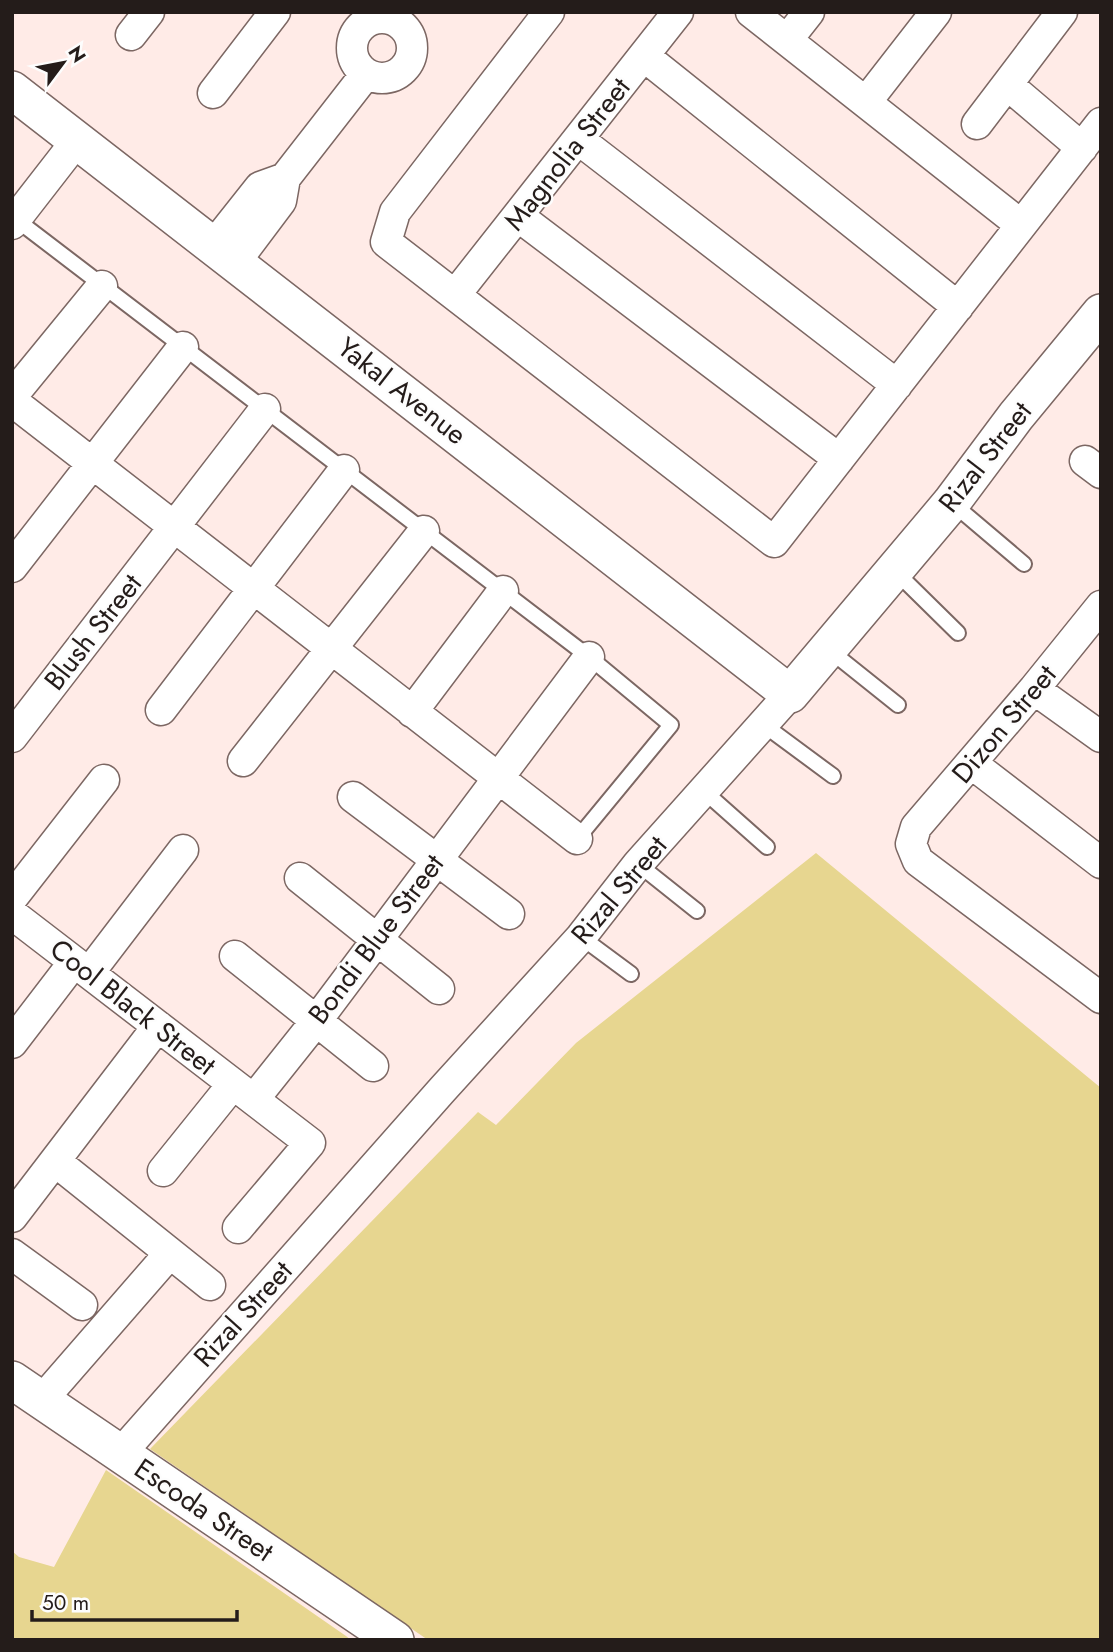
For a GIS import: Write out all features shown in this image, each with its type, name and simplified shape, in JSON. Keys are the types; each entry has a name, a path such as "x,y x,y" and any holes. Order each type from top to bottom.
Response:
{"street":[{"path":"213,93 275,12"},
{"path":"549,12 395,212 386,242 774,542 1101,123"},
{"name":"Magnolia Street","path":"455,295 678,12"},
{"path":"751,12 1021,225"},
{"path":"787,40 809,12"},
{"path":"866,102 936,12"},
{"path":"977,124 1062,12"},
{"path":"357,18 408,19 412,54 406,67 387,78 366,75 355,64 351,49 357,18"},
{"path":"644,56 958,307"},
{"path":"225,253 260,187 285,178 366,75"},
{"path":"1008,85 1082,148"},
{"name":"Yakal Avenue","path":"12,90 790,694"},
{"path":"13,220 78,139"},
{"path":"579,139 897,385"},
{"path":"518,216 839,459"},
{"path":"102,286 12,399 577,839"},
{"name":"Rizal Street","path":"121,1453 581,937 638,864 764,725 951,503 1016,416 1101,313"},
{"path":"12,567 183,347"},
{"name":"Blush Street","path":"12,737 265,409"},
{"path":"161,710 344,470"},
{"path":"243,761 424,531"},
{"path":"412,712 503,591"},
{"name":"Dizon Street","path":"1101,606 1034,690 916,827 911,844 918,861 1101,998"},
{"name":"Bondi Blue Street","path":"163,1171 317,1020 589,657"},
{"path":"1034,690 1101,737"},
{"path":"971,763 1101,863"},
{"path":"12,898 104,780"},
{"path":"353,797 509,914"},
{"path":"12,1043 183,850"},
{"path":"300,878 439,989"},
{"name":"Cool Black Street","path":"12,914 310,1143 238,1228"},
{"path":"235,956 373,1066"},
{"path":"12,1217 158,1026"},
{"path":"55,1161 210,1285"},
{"path":"12,1254 82,1305"},
{"path":"27,1390 170,1254"},
{"name":"Escoda Street","path":"27,1390 395,1640"}],"lane":[{"path":"13,220 589,657 671,725 577,839"},
{"path":"951,503 1024,564"},
{"path":"894,571 958,633"},
{"path":"827,648 898,705"},
{"path":"764,725 833,776"},
{"path":"705,792 767,847"},
{"path":"638,864 697,911"},
{"path":"581,937 631,974"}],"shaded area":[{"path":"816,853 1101,1088 1101,1640 428,1640 150,1449 478,1112 496,1125 576,1043"},
{"path":"106,1470 351,1640 12,1640 12,1551 19,1557 54,1567"}]}
